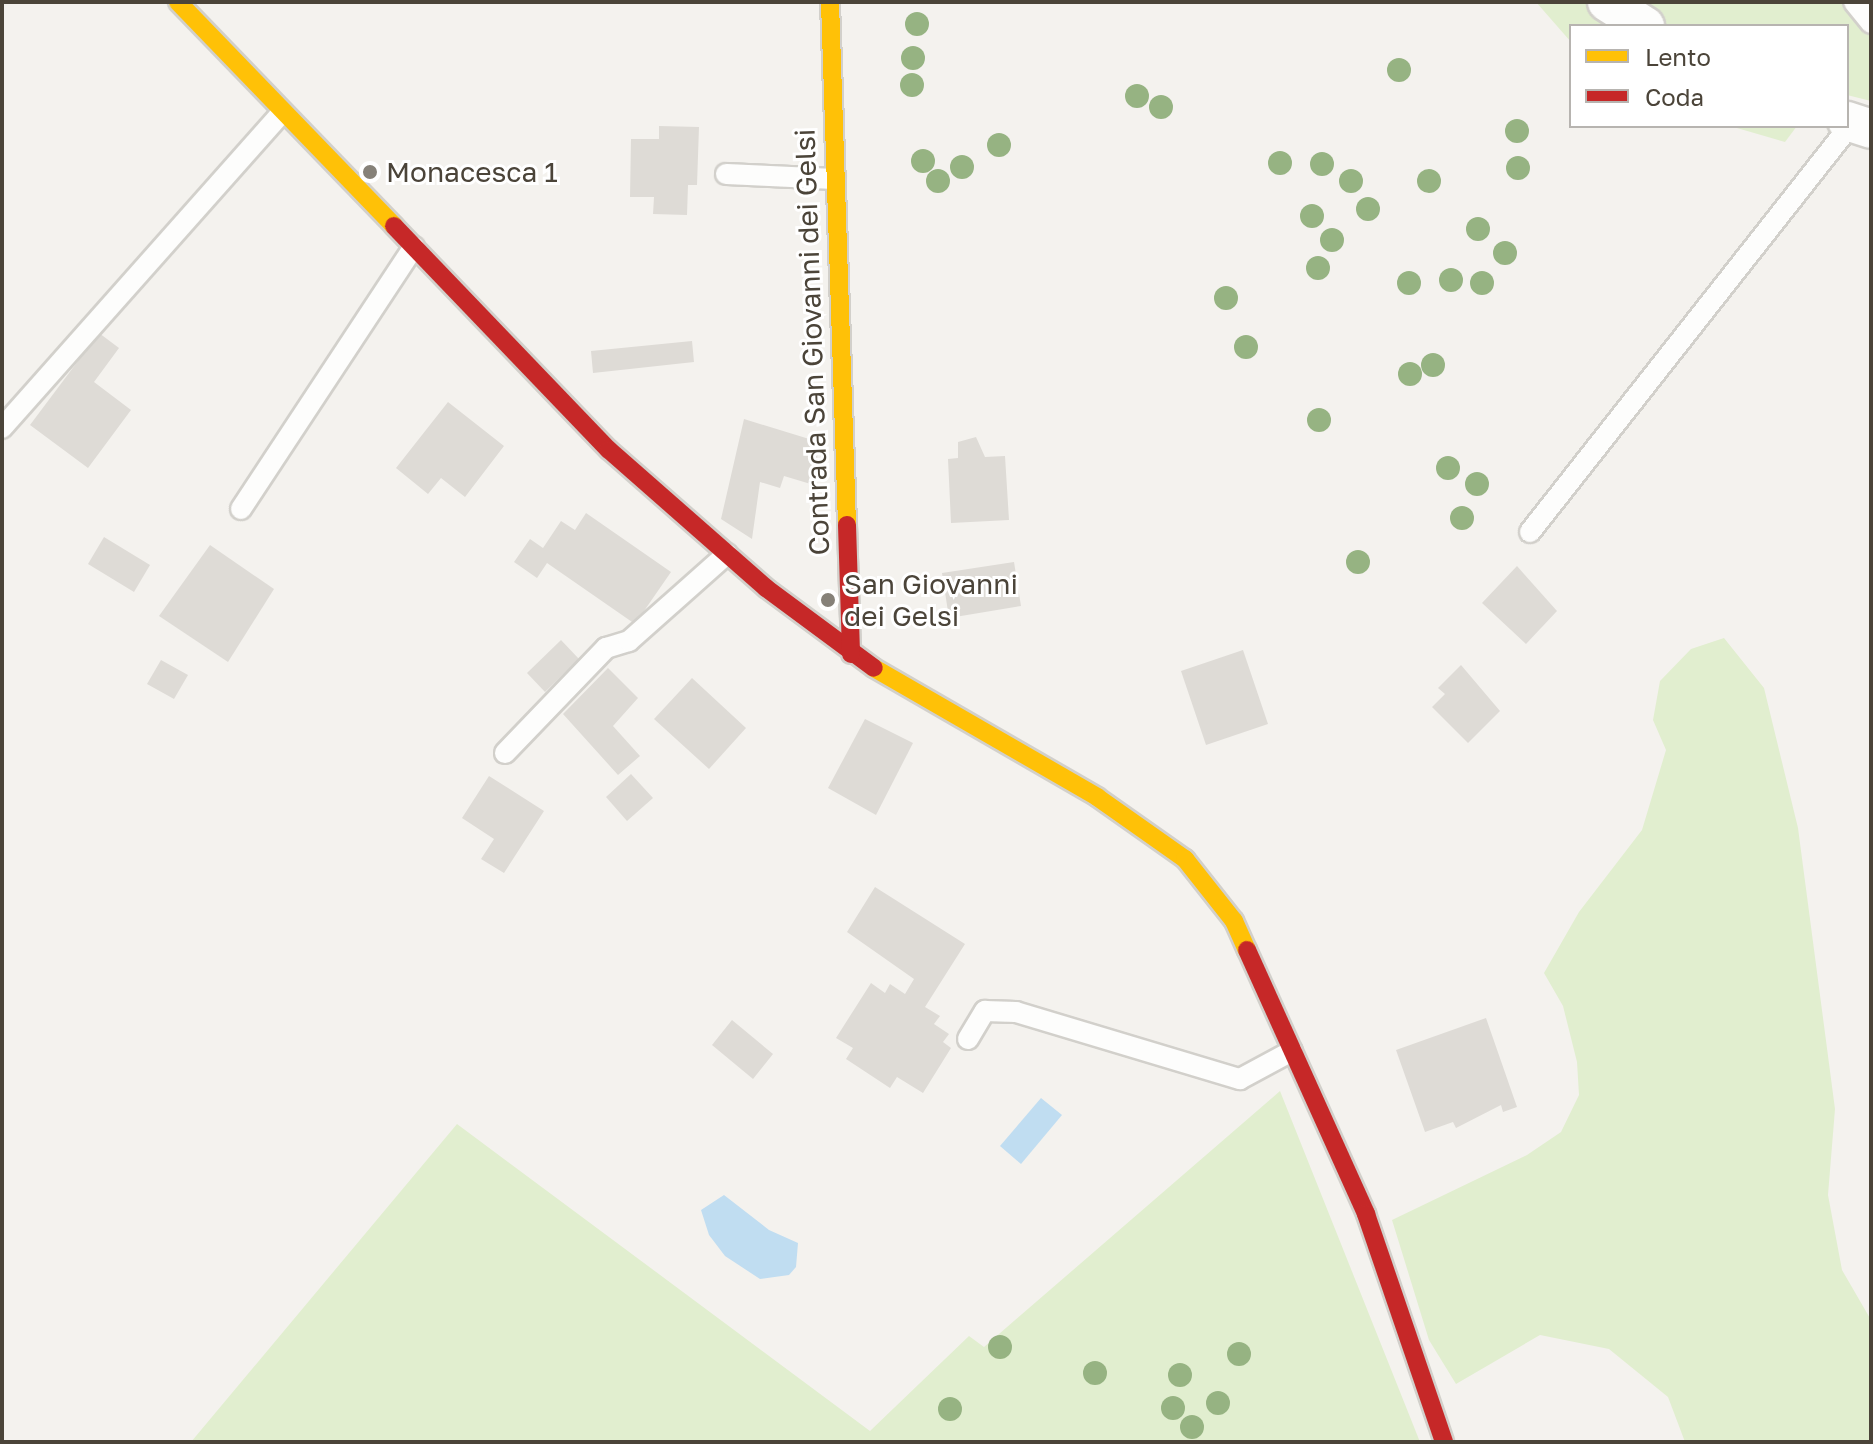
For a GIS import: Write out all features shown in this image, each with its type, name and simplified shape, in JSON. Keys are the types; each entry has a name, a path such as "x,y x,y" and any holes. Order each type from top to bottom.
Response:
{"street":[{"path":"178,2 609,450 727,554 851,654 1097,797 1185,859 1234,921 1366,1214 1444,1442"},
{"name":"Contrada San Giovanni dei Gelsi","path":"830,2 851,654"},
{"path":"1607,2 1642,24"}],"lane":[{"path":"1854,2 1871,23"},
{"path":"2,428 282,113"},
{"path":"1530,532 1857,124"},
{"path":"726,174 835,179"},
{"path":"241,509 414,247"},
{"path":"505,753 606,648 629,641 727,554"},
{"path":"968,1039 985,1011 1016,1012 1240,1079 1292,1051"}],"green space":[{"path":"1536,2 1871,2 1871,101 1849,96 1849,24 1569,24 1569,40"},
{"path":"1737,128 1796,128 1785,142"},
{"path":"1724,638 1764,688 1798,828 1835,1109 1828,1195 1842,1270 1871,1320 1871,1442 1685,1442 1668,1397 1609,1349 1540,1335 1456,1384 1429,1340 1392,1220 1527,1155 1561,1132 1579,1095 1577,1062 1563,1006 1544,973 1579,912 1642,830 1666,750 1653,720 1660,681 1691,649"},
{"path":"1280,1091 1420,1442 191,1442 457,1124 870,1431 969,1336 984,1347"}],"water":[{"path":"1041,1098 1062,1115 1021,1164 1000,1146"},
{"path":"724,1195 769,1230 798,1243 796,1267 789,1275 760,1279 725,1256 709,1235 701,1210"}],"building":[{"path":"659,126 699,127 697,185 688,185 687,215 653,214 654,197 630,197 631,139 659,139"},
{"path":"99,333 119,348 94,382 131,410 88,468 30,425"},
{"path":"692,341 694,362 593,373 591,351"},
{"path":"448,402 504,446 465,497 441,478 428,494 396,468"},
{"path":"744,419 819,442 814,485 784,476 780,488 760,482 752,539 721,519"},
{"path":"976,437 985,457 1005,456 1009,520 951,523 948,459 958,458 958,442"},
{"path":"586,513 671,572 635,624 547,563 537,578 514,562 530,539 543,548 561,521 575,530"},
{"path":"104,537 150,565 134,592 88,564"},
{"path":"210,545 274,589 228,662 159,616"},
{"path":"1014,562 1021,606 949,618 942,573"},
{"path":"1517,566 1557,611 1526,644 1482,603"},
{"path":"561,640 579,659 545,692 527,673"},
{"path":"1243,650 1268,724 1206,745 1181,671"},
{"path":"161,660 188,675 174,699 147,684"},
{"path":"1461,665 1500,711 1468,743 1432,707 1445,694 1438,688"},
{"path":"608,668 638,698 613,726 640,756 618,775 563,714"},
{"path":"692,678 746,728 709,769 654,719"},
{"path":"865,719 913,743 876,815 828,788"},
{"path":"631,774 653,798 627,821 606,797"},
{"path":"489,776 544,811 504,873 481,859 494,839 462,818"},
{"path":"875,887 965,944 925,1007 940,1016 934,1024 949,1034 943,1042 951,1048 923,1093 897,1077 890,1088 846,1059 853,1048 836,1038 871,983 885,993 890,984 905,994 914,979 847,932"},
{"path":"1486,1018 1517,1107 1503,1112 1501,1105 1456,1128 1453,1122 1425,1132 1396,1050"},
{"path":"732,1020 773,1054 753,1079 712,1045"}],"traffic: slow":[{"path":"178,2 394,226"},
{"path":"830,2 847,525"},
{"path":"874,668 1097,797 1185,859 1234,921 1247,950"}],"traffic: jam":[{"path":"394,226 609,450 766,588 874,668"},
{"path":"847,525 851,654"},
{"path":"1247,950 1366,1214 1444,1442"}],"place":[{"name":"Monacesca 1","path":"370,172"},
{"name":"San Giovanni dei Gelsi","path":"828,600"}]}
